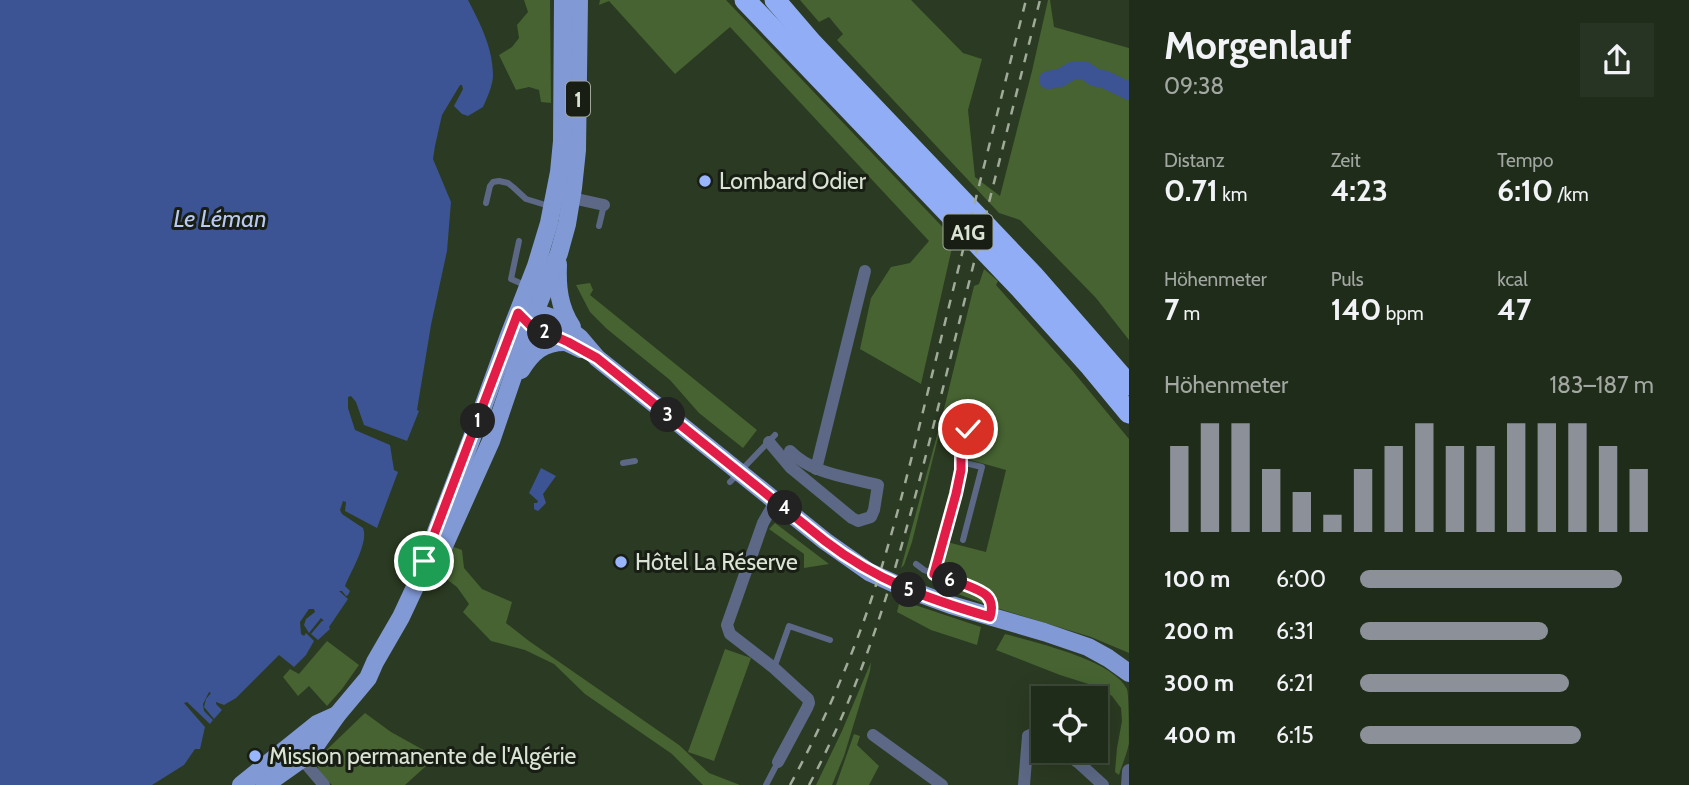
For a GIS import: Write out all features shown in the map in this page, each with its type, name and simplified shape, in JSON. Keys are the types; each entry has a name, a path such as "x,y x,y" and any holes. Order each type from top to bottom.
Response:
{"highway":[{"name":"A1G","path":"745,0 1011,278 1129,413"},
{"name":"A1G","path":"775,0 812,43 1033,275 1129,385"}],"main road":[{"name":"1","path":"265,785 296,752 317,724 337,715 368,678 415,587 528,316 559,253 563,0"},
{"name":"1","path":"368,678 388,662 410,625 487,450 508,392 528,316 529,286 576,163 579,0"},
{"path":"559,253 560,301 574,340"},
{"path":"528,316 574,340 735,476 776,500 838,551 879,577 925,596 1088,647 1128,674"},
{"path":"508,392 537,349 550,343 574,340"},
{"name":"1","path":"241,785 296,752"}],"street":[{"path":"560,200 604,205"},
{"path":"816,468 865,271"},
{"path":"772,438 790,467 852,518 858,521 871,517 878,485 816,468 790,451"},
{"path":"776,500 763,523 727,625 730,634 808,699 778,762"},
{"path":"873,735 942,785"},
{"path":"1024,785 1027,739 1031,736"},
{"path":"296,752 324,785"},
{"path":"1079,763 1103,785"},
{"path":"1128,785 1129,771"}],"lane":[{"path":"486,203 492,184 499,181 508,183 530,201 560,200"},
{"path":"600,226 604,205"},
{"path":"519,241 511,279 529,286"},
{"path":"934,574 956,494 968,429"},
{"path":"735,476 772,438"},
{"path":"623,463 635,461"},
{"path":"961,462 982,467 964,540"},
{"path":"916,564 923,570 984,593 991,603 990,617"},
{"path":"774,668 789,626 830,640"},
{"path":"766,785 778,762"}],"green space":[{"path":"524,0 550,0 551,103 541,102 539,90 529,87 516,90 499,55 512,47 519,38 517,25 528,12"},
{"path":"600,0 726,0 954,239 921,384 860,349 871,298 891,267 910,263 929,241 730,27 675,74 609,1 599,5"},
{"path":"800,0 911,0 963,53 982,59 968,110 975,177 1000,196 1048,0 1054,27 1129,48 1129,340 1096,298 1020,220 999,213 837,40 843,34 829,17 819,22"},
{"path":"984,269 998,281 996,285 1129,439 1129,653 1091,637 990,606 937,586 947,542 986,552 1006,470 967,459 975,426 943,418 912,542 901,568 974,286 979,284"},
{"path":"590,283 593,290 590,295 757,430 743,448 699,413 670,380 590,312 576,285"},
{"path":"775,523 829,564 804,568 804,554 769,529"},
{"path":"451,546 462,550 464,568 482,589 512,602 506,623 679,745 709,773 740,785 703,785 672,754 585,694 554,664 525,650 491,641 463,612 469,604 457,587 441,575"},
{"path":"900,600 981,627 977,645 931,630 897,612"},
{"path":"1005,634 1090,661 1119,679 1128,693 1129,743 1119,775 1115,772 1122,721 1121,708 1108,693 1108,686 1095,686 1060,675 996,650"},
{"path":"327,641 359,665 327,706 309,686 298,696 283,677 290,669 299,674"},
{"path":"725,649 751,658 714,761 688,752"},
{"path":"871,662 844,756 832,785 816,785 842,731"},
{"path":"365,713 391,732 436,757 405,785 332,785 319,770 317,759"},
{"path":"854,734 860,736 857,745 879,766 869,785 836,785"}],"water":[{"name":"Le Léman","path":"0,0 468,0 491,55 493,79 483,107 468,116 462,114 454,106 463,89 460,85 442,115 435,146 433,159 451,202 447,251 431,325 417,410 419,411 407,441 364,425 356,402 351,396 348,397 348,408 355,430 390,445 394,470 398,472 377,528 345,511 346,502 343,501 340,510 342,514 363,528 364,534 362,549 345,586 350,591 346,596 339,591 348,599 330,629 318,640 311,634 324,621 321,618 309,633 304,625 306,619 315,612 314,609 309,609 300,622 301,634 304,636 306,633 314,641 306,655 294,667 279,655 236,698 224,705 216,702 222,710 214,719 204,707 211,693 209,692 203,704 204,711 213,720 210,724 187,702 184,703 205,727 200,749 195,749 184,765 152,785 0,785"},
{"path":"541,468 556,476 543,494 546,503 538,511 534,509 534,503 538,501 529,493"}],"waterway":[{"path":"1048,80 1080,70 1129,91"}],"railway":[{"path":"790,785 820,727 846,666 862,626 894,526 1026,0"},
{"path":"809,785 854,688 905,535 1040,0"}],"place":[{"name":"Lombard Odier","path":"705,181"},
{"name":"Hôtel La Réserve","path":"621,562"},
{"name":"Mission permanente de l'Algérie","path":"255,756"}],"route":[{"path":"424,561 518,313 530,325 597,358 854,562 902,587 990,617 992,609 988,596 934,574 956,494 968,429"}]}
